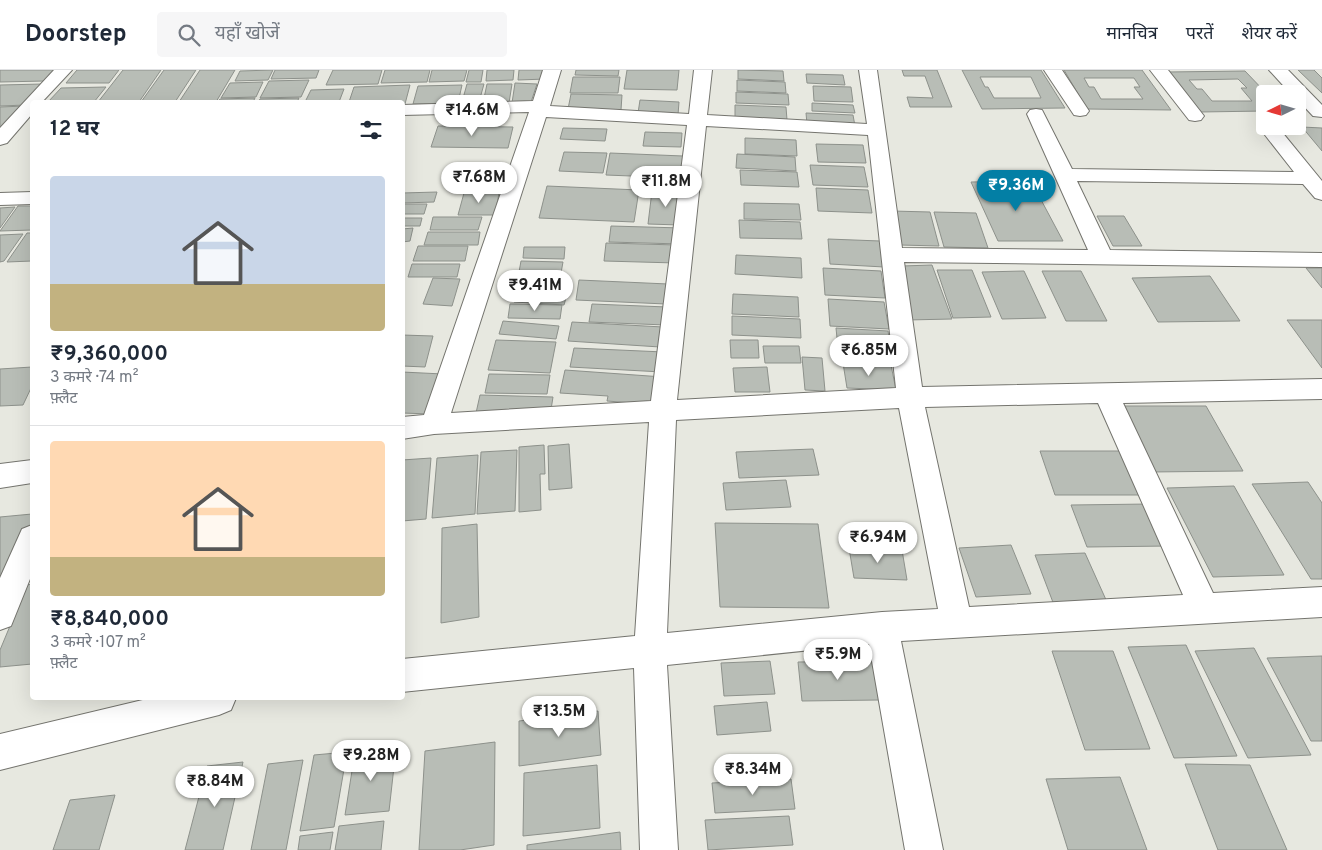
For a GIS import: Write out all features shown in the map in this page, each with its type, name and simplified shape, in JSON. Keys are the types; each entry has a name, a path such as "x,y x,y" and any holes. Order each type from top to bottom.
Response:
{"street":[{"path":"38,100 63,70"},
{"path":"434,424 552,70"},
{"path":"659,850 650,652 663,410 703,70"},
{"path":"868,70 910,398 956,622"},
{"path":"1053,70 1080,111"},
{"path":"1159,70 1195,116"},
{"path":"1278,70 1320,112"},
{"path":"405,110 540,108 697,120 877,130"},
{"path":"0,139 30,109"},
{"path":"1306,111 1320,112"},
{"path":"1036,114 1103,258"},
{"path":"1276,135 1322,194"},
{"path":"1064,175 1309,178"},
{"path":"0,199 30,198"},
{"path":"893,255 1322,260"},
{"path":"405,428 434,424 663,410 910,398 1322,389"},
{"path":"1106,393 1205,610"},
{"path":"0,476 30,472"},
{"path":"0,615 30,543"},
{"path":"405,676 882,627 1322,602"},
{"path":"882,627 924,850"},
{"path":"0,752 211,700"}],"building":[{"path":"0,70 54,70 45,81 0,82"},
{"path":"77,70 119,70 109,83 66,83"},
{"path":"123,70 161,70 140,100 100,100"},
{"path":"164,70 196,70 176,100 142,100"},
{"path":"200,70 235,70 217,100 180,100"},
{"path":"273,70 268,80 235,81 240,71"},
{"path":"275,70 319,70 316,78 271,79"},
{"path":"333,70 382,70 378,84 326,85"},
{"path":"385,70 430,70 427,82 381,83"},
{"path":"432,70 467,70 464,81 429,82"},
{"path":"469,70 483,70 481,82 466,82"},
{"path":"487,70 514,70 513,80 486,81"},
{"path":"519,70 548,70 546,79 518,80"},
{"path":"576,70 619,70 618,76 575,75"},
{"path":"627,70 679,70 677,90 624,89"},
{"path":"738,70 783,71 784,81 738,79"},
{"path":"902,70 937,70 952,107 910,107 907,97 933,98 925,76 904,76"},
{"path":"962,70 1041,70 1065,108 982,109","holes":["980,77 1031,77 1041,98 994,98"]},
{"path":"1064,70 1142,70 1171,110 1087,109","holes":["1084,78 1134,78 1140,87 1134,87 1143,99 1101,99 1094,87 1089,87"]},
{"path":"1298,70 1314,70 1322,78 1322,93"},
{"path":"1245,71 1258,85 1256,85 1256,111 1200,112 1167,72","holes":["1238,79 1247,88 1241,88 1252,101 1212,101 1202,89 1197,89 1189,80"]},
{"path":"806,74 843,75 845,85 807,83"},
{"path":"573,77 620,77 618,93 570,93"},
{"path":"309,80 301,97 260,98 269,81"},
{"path":"737,80 785,82 786,93 737,91"},
{"path":"263,82 256,97 221,98 230,83"},
{"path":"515,83 537,84 531,102 512,103"},
{"path":"43,84 26,105 0,106 0,85"},
{"path":"467,84 484,84 479,102 462,102"},
{"path":"487,84 512,84 509,103 483,103"},
{"path":"410,85 405,104 405,100 350,100 354,87"},
{"path":"462,85 458,103 413,104 418,86"},
{"path":"813,86 851,87 853,102 814,101"},
{"path":"106,87 96,100 50,100 61,88"},
{"path":"344,89 340,100 306,100 311,90"},
{"path":"736,92 788,94 789,105 736,103"},
{"path":"571,94 622,95 621,110 568,109"},
{"path":"255,98 254,100 220,99"},
{"path":"299,98 298,100 260,99"},
{"path":"640,100 679,102 678,115 638,113"},
{"path":"812,103 853,105 855,113 812,111"},
{"path":"735,105 786,107 787,120 735,118"},
{"path":"25,106 0,131 0,107"},
{"path":"806,113 853,115 855,126 807,124"},
{"path":"438,126 513,127 508,148 431,147"},
{"path":"1306,127 1322,128 1322,151 1306,132"},
{"path":"563,128 607,129 605,141 560,139"},
{"path":"645,132 682,133 681,147 643,146"},
{"path":"745,138 796,140 797,156 745,154"},
{"path":"816,144 863,145 866,163 818,162"},
{"path":"564,152 607,153 603,173 559,171"},
{"path":"610,153 683,156 681,178 606,175"},
{"path":"737,154 795,157 796,171 736,168"},
{"path":"810,165 864,167 868,187 813,185"},
{"path":"740,170 797,172 799,187 741,185"},
{"path":"1031,181 1063,241 998,241 971,182"},
{"path":"547,186 639,190 634,222 539,218"},
{"path":"816,188 868,190 872,213 818,211"},
{"path":"652,191 683,193 680,225 648,224"},
{"path":"437,192 434,202 405,203 405,193"},
{"path":"464,193 499,193 495,215 458,215"},
{"path":"744,203 799,204 801,220 744,219"},
{"path":"405,204 427,204 424,214 405,214"},
{"path":"18,206 30,206 30,230 0,231"},
{"path":"15,207 0,228 0,208"},
{"path":"892,211 930,212 939,246 900,245"},
{"path":"934,212 976,213 988,248 944,247"},
{"path":"1097,216 1124,216 1142,246 1113,246"},
{"path":"433,217 482,217 478,230 430,230"},
{"path":"405,218 422,218 420,226 405,226"},
{"path":"739,220 800,222 802,239 740,238"},
{"path":"611,226 682,228 681,244 609,242"},
{"path":"413,228 410,241 405,242 405,229"},
{"path":"428,232 480,232 478,245 424,245"},
{"path":"27,233 30,233 30,261 7,262"},
{"path":"23,234 4,261 0,262 0,235"},
{"path":"828,239 880,241 884,267 830,264"},
{"path":"606,243 677,245 676,263 604,261"},
{"path":"418,246 468,246 465,261 413,261"},
{"path":"524,247 565,247 564,259 523,258"},
{"path":"736,255 801,258 802,278 735,274"},
{"path":"521,261 563,262 561,273 519,272"},
{"path":"412,264 460,264 457,277 408,277"},
{"path":"932,265 952,319 907,320 902,266"},
{"path":"823,268 881,271 885,298 825,295"},
{"path":"1306,268 1322,268 1322,288"},
{"path":"937,270 972,270 991,317 953,318"},
{"path":"1024,271 1046,318 1002,319 982,272"},
{"path":"1042,271 1081,271 1107,321 1066,321"},
{"path":"524,274 567,277 565,289 520,287"},
{"path":"1210,276 1240,321 1158,322 1132,278"},
{"path":"433,278 460,279 452,306 423,304"},
{"path":"579,280 668,284 666,304 576,300"},
{"path":"517,291 567,294 564,305 514,302"},
{"path":"733,294 798,297 799,317 732,314"},
{"path":"828,299 884,302 889,329 830,326"},
{"path":"510,304 562,305 560,319 508,318"},
{"path":"592,304 667,307 666,325 589,322"},
{"path":"732,316 800,319 801,338 732,335"},
{"path":"1287,320 1322,320 1322,368"},
{"path":"503,321 559,326 556,339 499,334"},
{"path":"572,322 663,327 660,347 568,341"},
{"path":"836,328 888,331 893,362 839,359"},
{"path":"405,335 433,336 425,367 405,366"},
{"path":"496,340 556,342 550,373 488,370"},
{"path":"730,340 758,340 759,358 731,358"},
{"path":"763,346 799,346 801,363 765,363"},
{"path":"574,348 664,352 662,372 570,367"},
{"path":"802,357 822,358 825,391 805,390"},
{"path":"843,363 891,365 896,390 847,388"},
{"path":"30,367 30,390 23,405 0,406 0,369"},
{"path":"767,367 770,392 735,392 733,368"},
{"path":"565,370 663,377 659,405 607,401 608,396 560,393"},
{"path":"405,372 443,374 431,414 405,413"},
{"path":"489,374 550,375 547,394 485,393"},
{"path":"480,395 553,397 550,416 476,413"},
{"path":"1118,406 1206,406 1243,471 1150,472"},
{"path":"569,444 572,488 549,490 548,446"},
{"path":"544,445 545,474 540,474 541,510 519,512 519,447"},
{"path":"813,449 819,475 739,478 736,452"},
{"path":"517,450 515,511 477,514 481,452"},
{"path":"1040,451 1132,451 1152,495 1055,495"},
{"path":"478,455 475,514 432,518 437,458"},
{"path":"431,458 426,519 405,521 405,460"},
{"path":"786,480 791,507 726,510 723,483"},
{"path":"1308,482 1322,503 1322,579 1311,579 1252,484"},
{"path":"1234,486 1284,575 1213,577 1167,488"},
{"path":"1149,504 1169,546 1087,547 1071,505"},
{"path":"30,514 30,528 3,584 0,584 0,517"},
{"path":"715,523 818,524 829,608 720,607"},
{"path":"477,524 479,617 441,623 442,528"},
{"path":"1011,545 1031,594 976,597 959,548"},
{"path":"849,548 902,550 907,580 854,578"},
{"path":"1085,553 1107,602 1054,605 1035,555"},
{"path":"30,584 30,664 0,667 0,650 27,585"},
{"path":"1186,645 1237,756 1174,758 1128,647"},
{"path":"1254,648 1311,755 1248,758 1195,651"},
{"path":"1052,651 1113,651 1150,749 1085,750"},
{"path":"1322,656 1322,741 1311,741 1267,658"},
{"path":"770,661 775,694 724,696 721,663"},
{"path":"872,661 879,700 802,701 798,662"},
{"path":"767,702 771,731 717,735 714,706"},
{"path":"598,711 601,755 519,766 519,721"},
{"path":"495,742 494,845 460,850 419,850 425,751"},
{"path":"396,749 389,811 345,815 355,752"},
{"path":"347,752 334,827 300,831 314,755"},
{"path":"303,760 286,850 251,850 268,764"},
{"path":"243,762 223,850 185,850 207,766"},
{"path":"1185,764 1250,765 1287,850 1218,850"},
{"path":"597,765 600,828 523,836 524,773"},
{"path":"1120,777 1147,850 1068,850 1046,779"},
{"path":"791,779 795,809 715,813 712,783"},
{"path":"115,795 99,850 53,850 70,800"},
{"path":"789,816 793,845 708,850 705,820"},
{"path":"384,821 381,850 335,850 339,826"},
{"path":"333,832 330,850 298,850 300,836"},
{"path":"620,832 621,850 527,850 527,845"}]}
